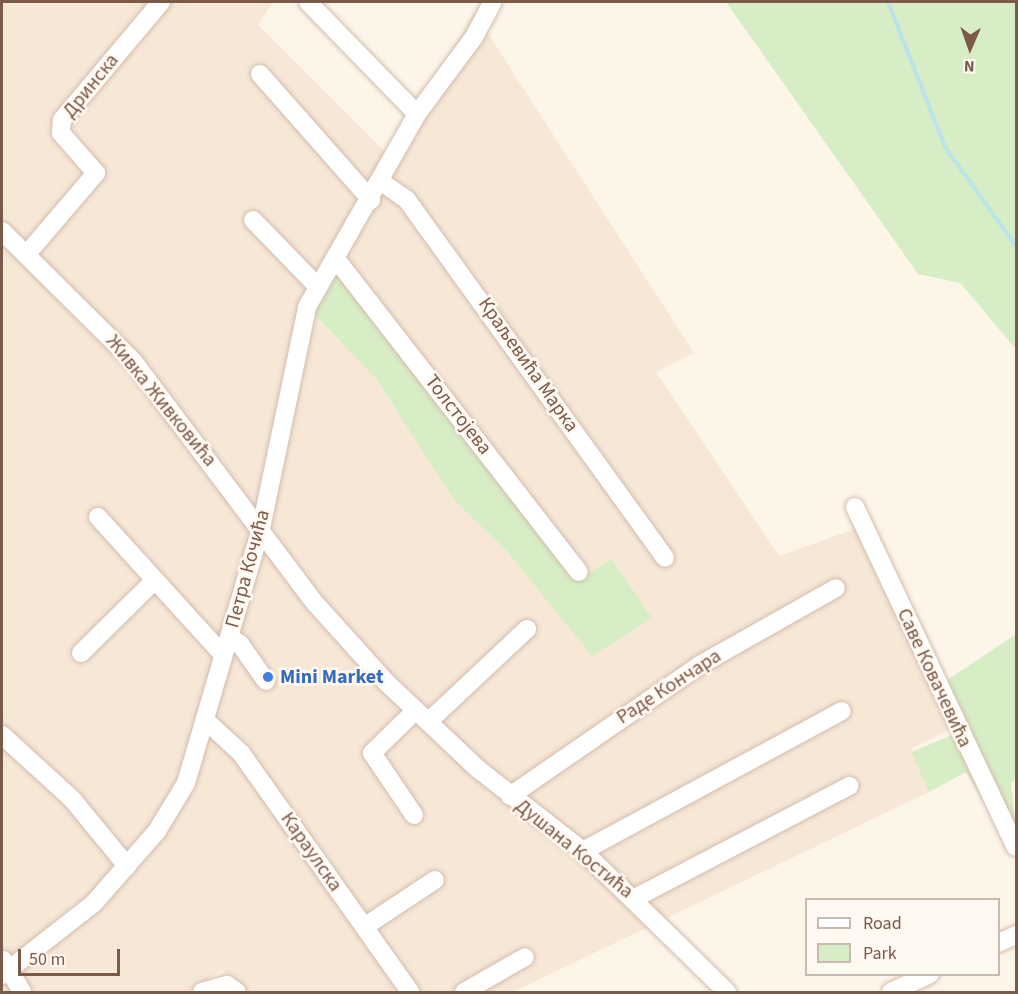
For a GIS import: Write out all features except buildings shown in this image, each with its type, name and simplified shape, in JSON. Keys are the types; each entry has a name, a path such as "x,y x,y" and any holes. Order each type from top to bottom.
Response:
{"street":[{"name":"Дринска","path":"26,255 96,173 61,133 62,120 161,2"},
{"path":"308,2 417,114"},
{"name":"Петра Кочића","path":"4,967 57,936 127,866 178,800 205,720 261,528 300,335 316,285 336,259 417,114 478,32 493,2"},
{"path":"260,74 370,200"},
{"name":"Краљевића Марка","path":"380,181 407,200 665,558"},
{"path":"253,220 316,285"},
{"name":"Живка Живковића","path":"2,231 133,361 261,528"},
{"name":"Толстојева","path":"336,259 579,572"},
{"name":"Саве Ковачевића","path":"855,507 1017,847"},
{"path":"98,517 154,581 226,646 240,644 266,681"},
{"name":"Душана Костића","path":"261,528 314,602 421,717 510,796 583,850 634,898 727,993"},
{"path":"81,653 154,581"},
{"name":"Раде Кончара","path":"510,796 700,665 836,588"},
{"path":"414,815 372,753 421,717 526,629"},
{"path":"583,850 842,711"},
{"name":"Караулска","path":"205,720 240,753 410,993"},
{"path":"2,735 72,799 127,866"},
{"path":"634,898 849,786"},
{"path":"364,927 435,880"},
{"path":"1000,943 1017,935"},
{"path":"464,993 525,957"},
{"path":"4,967 22,993"},
{"path":"891,993 928,976"},
{"path":"202,993 227,985 237,993"}],"shaded area":[{"path":"2,2 273,2 258,25 391,158 474,12 694,353 656,372 779,556 855,529 947,680 962,723 911,749 929,792 513,992 243,992 222,970 187,992 2,992"}],"green space":[{"path":"726,2 1016,2 1016,349 960,283 918,274"},
{"path":"336,259 581,580 611,558 652,618 592,656 506,550 454,500 376,378 307,307"},
{"path":"1016,634 1016,778 1011,783 1016,828 1006,836 966,772 929,792 911,752 965,730 947,680"}],"waterway":[{"path":"888,2 945,147 1016,246"}],"place":[{"name":"Mini Market","path":"268,677"}]}
